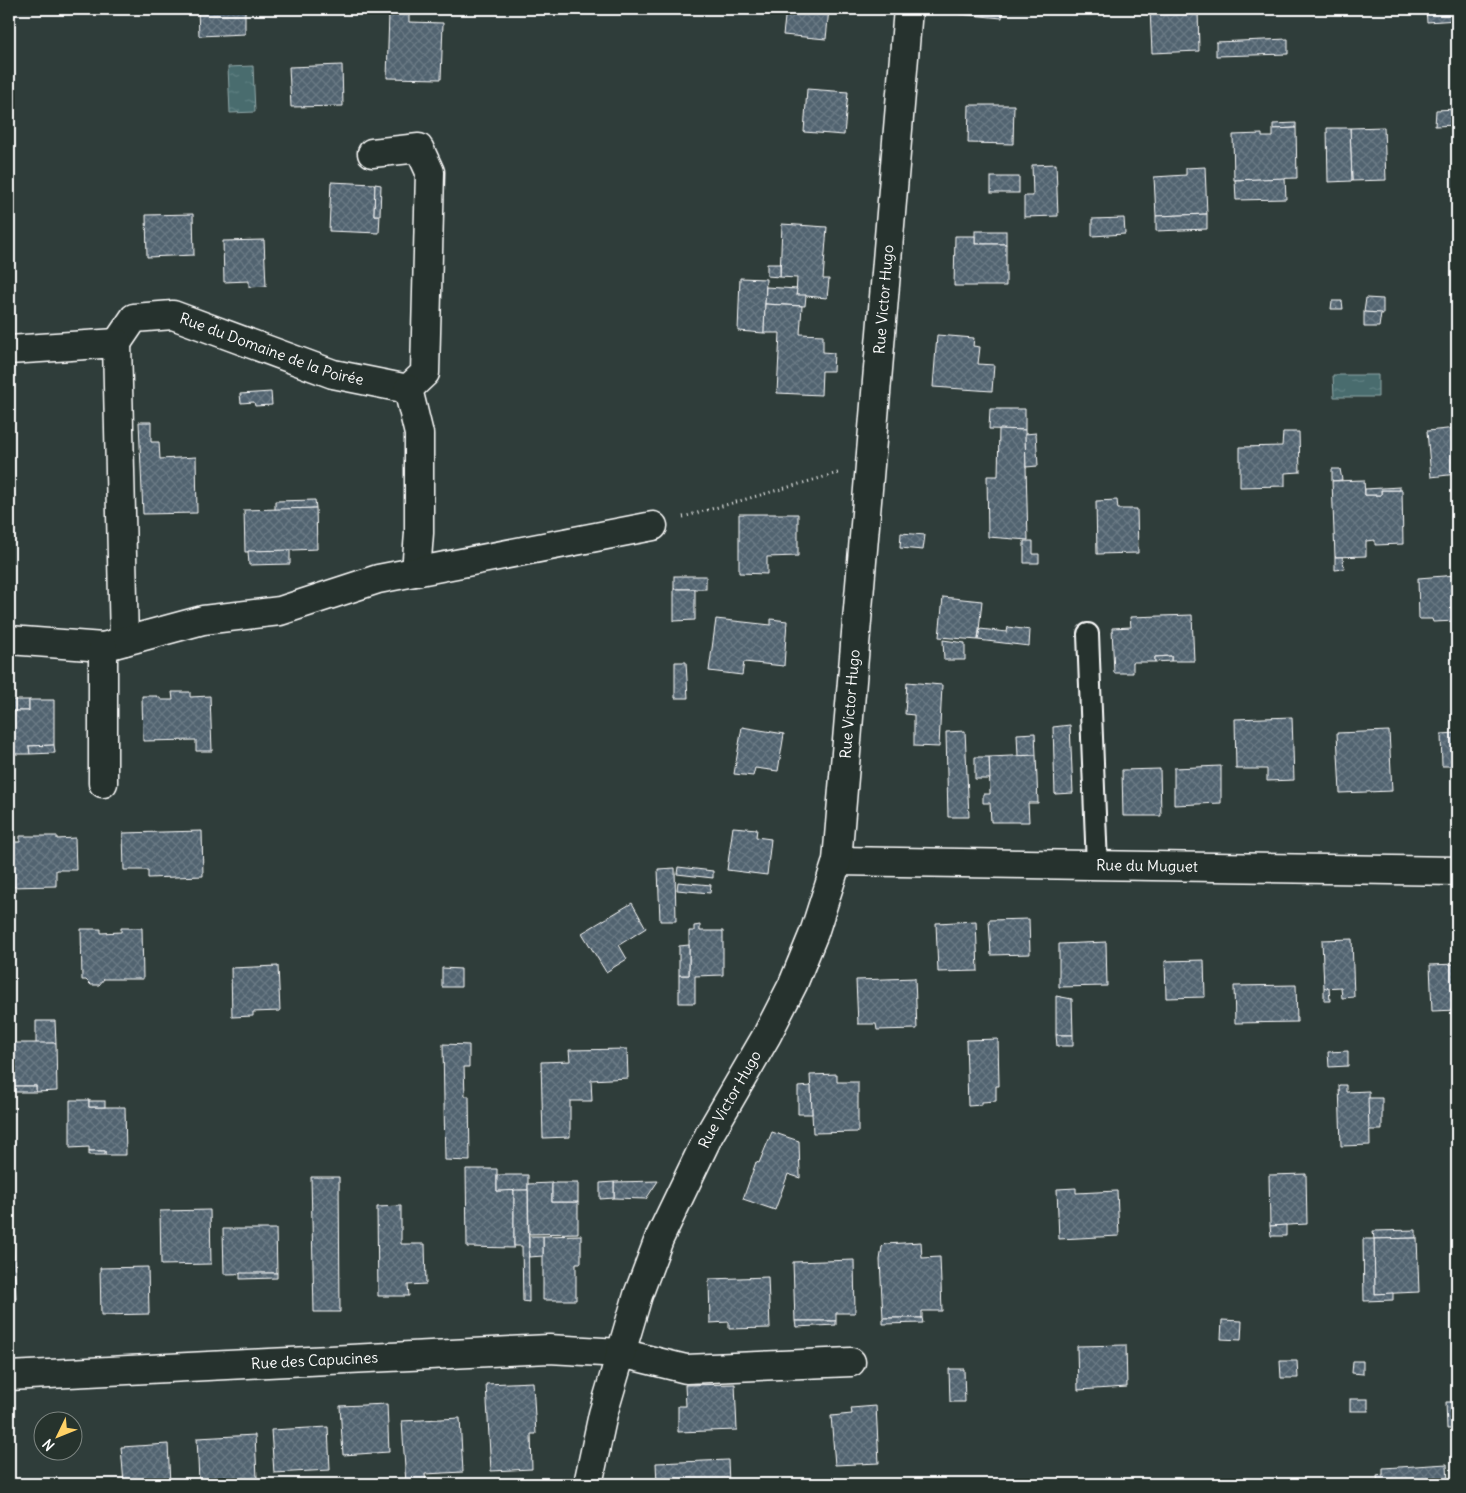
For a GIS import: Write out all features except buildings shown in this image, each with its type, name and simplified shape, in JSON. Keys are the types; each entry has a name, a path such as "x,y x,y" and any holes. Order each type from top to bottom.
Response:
{"street":[{"name":"Rue Victor Hugo","path":"588,1484 604,1414 621,1353 638,1295 659,1239 709,1134 767,1035 793,984 814,933 836,861 872,463 908,9"},
{"path":"372,152 419,148 430,172 425,373 408,389 419,434 419,533 416,572"},
{"name":"Rue du Domaine de la Poirée","path":"116,343 134,318 173,315 333,374 408,389"},
{"path":"9,350 116,343 114,644 103,783"},
{"path":"9,640 114,644 203,620 280,610 378,579 653,526"},
{"name":"Rue du Muguet","path":"836,861 1457,871"},
{"name":"Rue des Capucines","path":"9,1376 549,1349 621,1353"},
{"path":"621,1353 686,1369 851,1362"}],"lane":[{"path":"1088,634 1097,866"}],"path":[{"path":"653,526 872,463"}],"water":[{"path":"253,66 255,112 230,113 228,67"},
{"path":"1333,375 1378,375 1378,397 1334,397"}]}
